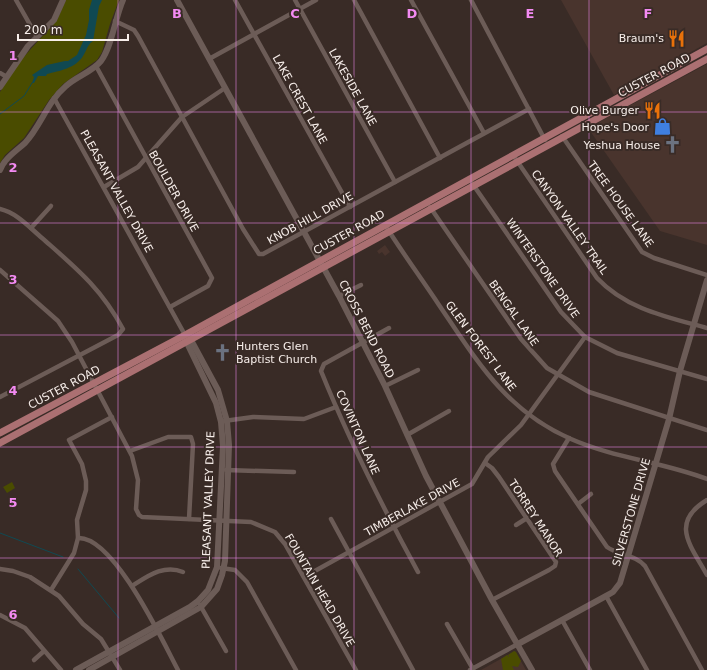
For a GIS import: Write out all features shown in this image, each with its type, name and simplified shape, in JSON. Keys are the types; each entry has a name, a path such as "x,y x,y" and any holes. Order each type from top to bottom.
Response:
{"main road":[{"name":"CUSTER ROAD","path":"0,433 184,335 707,49"},
{"name":"CUSTER ROAD","path":"0,443 707,59"}],"street":[{"path":"16,0 37,37"},
{"path":"0,87 28,46 54,20 63,0"},
{"path":"0,170 10,155 31,136 54,98 71,82 96,66 108,47 114,22 123,0"},
{"name":"CROSS BEND ROAD","path":"177,0 364,343 407,435 441,502 492,600 532,670"},
{"name":"LAKE CREST LANE","path":"235,0 350,207"},
{"name":"LAKESIDE LANE","path":"295,0 395,182"},
{"path":"209,59 316,0"},
{"path":"354,0 440,158"},
{"path":"411,0 484,133"},
{"path":"470,0 548,145"},
{"name":"KNOB HILL DRIVE","path":"114,22 134,30 138,36 256,252 263,254 529,109"},
{"name":"BOULDER DRIVE","path":"96,66 212,278 208,286 170,307"},
{"path":"0,73 7,77"},
{"path":"104,187 138,167 172,126 182,117 225,88"},
{"name":"PLEASANT VALLEY DRIVE","path":"54,98 212,386 224,421 229,445 225,470 221,568 216,589 200,604 111,654 76,670"},
{"name":"TREE HOUSE LANE","path":"558,130 642,252 654,258 707,275"},
{"name":"CANYON VALLEY TRAIL","path":"513,155 597,278 608,290 630,304 707,328"},
{"name":"WINTERSTONE DRIVE","path":"469,178 561,312 585,337 617,353 707,379"},
{"name":"BENGAL LANE","path":"427,202 521,339 537,359 557,375 589,392 707,430"},
{"path":"31,228 51,206"},
{"path":"0,209 15,214 93,284 105,299 123,329 118,335 0,397"},
{"name":"GLEN FOREST LANE","path":"385,225 491,378 512,402 529,415 570,438 707,479"},
{"path":"0,270 58,321 94,382 130,451 160,439 189,437 193,440 189,519"},
{"name":"SILVERSTONE DRIVE","path":"471,669 606,596 620,583 669,419 680,371 707,280"},
{"path":"339,296 361,285"},
{"name":"COVINTON LANE","path":"389,328 322,366 322,370 336,407 375,491 418,572"},
{"name":"TIMBERLAKE DRIVE","path":"304,577 472,484 492,452 516,431 529,415 585,337"},
{"path":"385,386 418,370"},
{"path":"224,421 253,417 304,419 336,407"},
{"path":"407,435 449,411"},
{"path":"50,590 74,553 78,538 77,520 84,500 86,481 82,464 70,440 112,417"},
{"path":"570,438 554,461 553,467 607,547 614,552 635,559 645,566 702,670"},
{"name":"FOUNTAIN HEAD DRIVE","path":"130,451 138,480 136,509 142,517 251,522 275,532 285,544 356,670"},
{"name":"TORREY MANOR","path":"485,463 492,468 499,477 554,558 555,566 492,600"},
{"path":"225,470 294,472"},
{"path":"578,504 592,494"},
{"path":"707,500 690,513 685,531 688,541 707,575"},
{"path":"516,525 526,518"},
{"path":"331,519 413,670"},
{"path":"78,538 93,543 102,550 132,586 178,670"},
{"path":"132,586 162,569 171,568 183,572"},
{"path":"221,568 235,570 247,582 296,670"},
{"path":"0,569 22,574 50,590 63,600 83,624 101,639 120,670"},
{"path":"606,596 647,670"},
{"path":"200,604 226,651"},
{"path":"0,615 25,628 61,670"},
{"path":"562,620 590,670"},
{"path":"447,624 471,669"},
{"path":"34,660 44,651"},
{"name":"PLEASANT VALLEY DRIVE","path":"89,670 111,654"}],"shaded area":[{"path":"66,0 119,0 102,52 97,60 63,84 49,100 24,138 5,155 0,163 0,92 21,60 57,20"},
{"path":"561,0 707,0 707,43 614,95"},
{"path":"707,64 707,245 660,231 588,128"},
{"path":"385,245 390,252 385,256 382,252 379,254 377,251"},
{"path":"12,482 15,488 7,493 3,487"},
{"path":"514,651 521,661 518,667 512,666 514,670 503,670 501,659 507,655 509,657 508,655"},
{"path":"515,651 526,670 481,670"}],"water":[{"path":"92,0 102,0 99,6 93,41 88,46 83,56 72,66 47,74 46,76 38,76 34,83 32,83 34,77 32,75 47,65 68,61 77,55 86,35 89,10"}],"waterway":[{"path":"0,114 24,96 32,83"},
{"path":"0,533 63,557"},
{"path":"78,569 119,618"}],"place":[{"name":"Braum's","path":"677,38"},
{"name":"Olive Burger","path":"652,110"},
{"name":"Hope's Door","path":"662,127"},
{"name":"Yeshua House","path":"673,145"},
{"name":"Hunters Glen Baptist Church","path":"223,352"}]}
